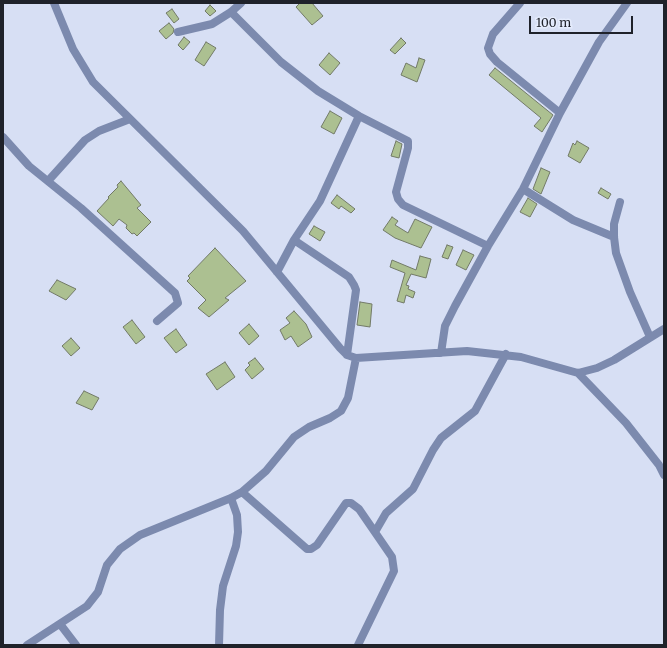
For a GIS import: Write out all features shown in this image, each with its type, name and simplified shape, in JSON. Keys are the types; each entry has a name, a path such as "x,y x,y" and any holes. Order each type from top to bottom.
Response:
{"street":[{"path":"54,3 73,50 93,82 243,231 347,355 356,358 466,351 506,354 578,373 597,368 614,360 664,329"},
{"path":"178,32 212,24 231,12 241,3"},
{"path":"520,3 493,34 488,48 490,54 497,62 560,113"},
{"path":"441,353 445,326 488,246 523,189 560,113 599,42 627,3"},
{"path":"231,12 281,62 318,91 359,116 408,141 408,148 396,192 398,199 404,204 488,246"},
{"path":"277,272 294,240 320,201 359,116"},
{"path":"48,181 85,140 99,131 130,119"},
{"path":"3,137 21,158 81,208 175,293 178,303 157,321"},
{"path":"523,189 573,220 614,237"},
{"path":"620,202 614,224 614,237 622,271 650,338"},
{"path":"294,240 350,277 354,285 356,290 347,355"},
{"path":"375,532 386,512 412,489 441,438 475,411 506,354"},
{"path":"27,645 87,606 98,592 107,565 120,549 140,535 231,498 242,492 266,471 294,437 309,427 330,418 341,411 348,398 356,358"},
{"path":"578,373 626,423 659,465 664,475"},
{"path":"242,492 307,549 312,549 317,545 346,503 351,503 359,509 392,557 394,571 358,645"},
{"path":"219,645 220,610 223,586 236,546 238,532 237,515 231,498"},
{"path":"60,624 77,645"}],"building":[{"path":"300,3 312,3 323,16 312,25 296,7"},
{"path":"210,5 216,11 210,16 205,11"},
{"path":"172,9 179,19 174,23 166,13"},
{"path":"169,23 174,29 173,33 166,39 159,31"},
{"path":"184,37 190,42 183,50 178,45"},
{"path":"401,38 406,43 395,54 390,50"},
{"path":"206,42 216,48 204,66 195,60"},
{"path":"329,53 340,63 330,75 319,65"},
{"path":"419,58 425,60 417,82 401,75 406,63 416,68"},
{"path":"495,68 553,115 542,132 534,126 541,118 489,75"},
{"path":"330,111 342,118 334,134 321,127"},
{"path":"396,141 402,144 399,158 391,156"},
{"path":"577,141 589,148 580,163 568,156 573,143 575,145"},
{"path":"541,168 550,172 541,194 533,189"},
{"path":"121,181 141,205 137,208 151,222 137,236 134,233 132,234 126,228 127,225 119,219 113,226 97,211 118,187 117,185"},
{"path":"601,188 611,194 608,199 598,193"},
{"path":"337,195 355,209 351,213 341,206 339,209 331,203"},
{"path":"528,198 537,204 530,217 520,212"},
{"path":"392,217 398,221 395,225 408,233 415,219 432,227 421,248 395,238 383,230"},
{"path":"314,226 325,232 320,241 309,234"},
{"path":"447,245 453,247 448,259 442,257"},
{"path":"215,248 246,281 225,298 229,300 209,317 198,308 206,300 187,281 190,278 188,276"},
{"path":"463,250 474,255 466,270 456,265"},
{"path":"420,256 431,259 426,278 411,274 406,285 409,286 408,289 415,292 413,298 406,295 404,303 397,301 405,273 390,267 392,260 416,270"},
{"path":"57,280 76,289 66,300 49,291"},
{"path":"360,302 372,304 370,327 357,325"},
{"path":"294,311 306,324 312,337 298,347 291,336 285,340 280,330 290,323 286,318"},
{"path":"132,320 145,337 136,344 123,327"},
{"path":"249,324 259,336 249,345 239,333"},
{"path":"176,329 187,345 176,353 164,338"},
{"path":"71,338 80,348 71,356 62,346"},
{"path":"255,358 264,369 252,379 245,370 250,365 248,363"},
{"path":"225,362 235,377 217,390 206,374"},
{"path":"84,391 99,398 92,410 76,403"}]}
